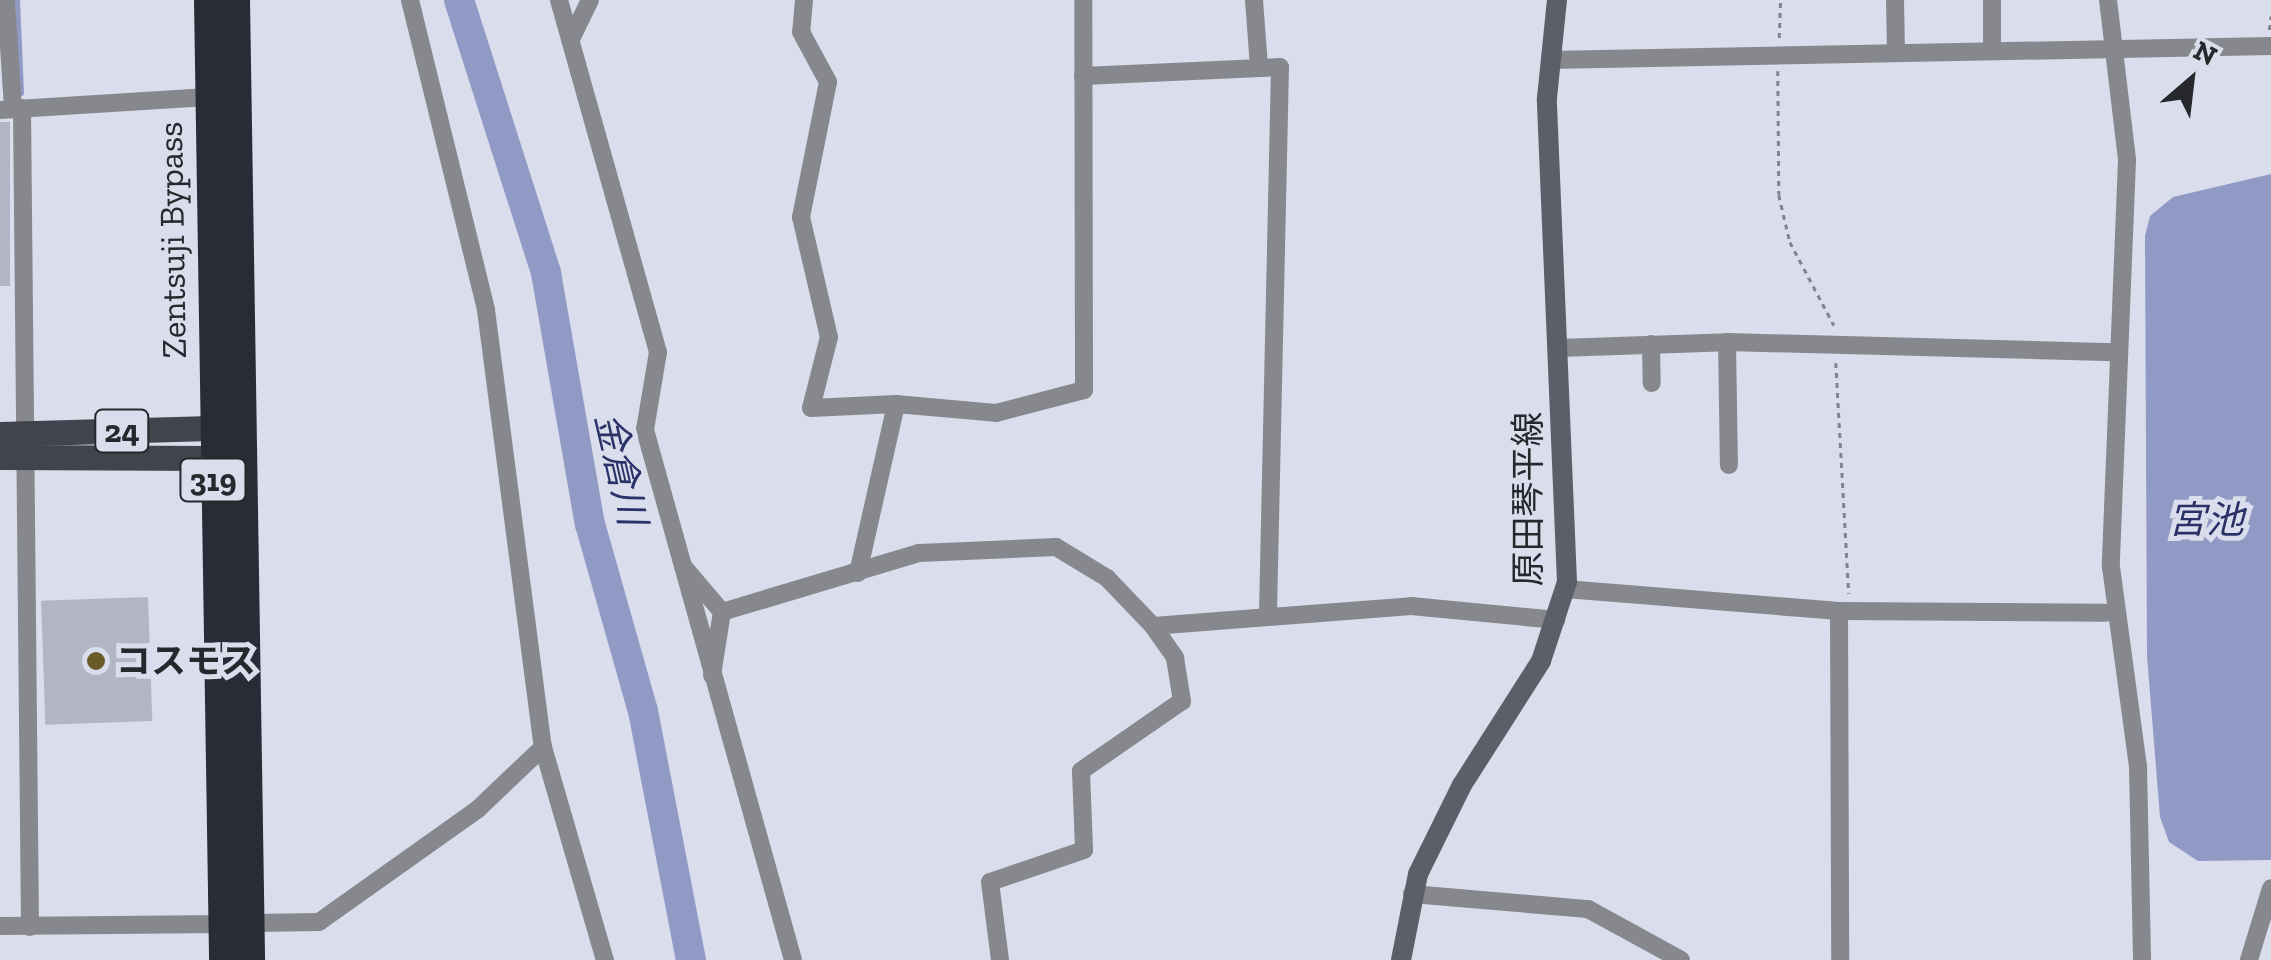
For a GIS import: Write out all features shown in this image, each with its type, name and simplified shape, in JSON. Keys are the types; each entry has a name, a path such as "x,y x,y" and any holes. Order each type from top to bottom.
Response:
{"highway":[{"name":"Zentsuji Bypass","path":"209,0 211,443 237,924 250,960"},
{"name":"Zentsuji Bypass","path":"224,960 237,924 240,444 235,0"}],"main road":[{"name":"原田琴平線","path":"1401,960 1412,894 1444,818 1541,661 1565,589 1550,60 1557,0"},
{"name":"24","path":"12,446 240,444"}],"street":[{"path":"6,0 12,109 12,446 30,927"},
{"path":"410,0 486,310 544,747 604,960"},
{"path":"559,0 658,352 645,430 711,680 793,960"},
{"path":"572,37 590,0"},
{"path":"804,0 801,32 828,82 801,217 829,338 811,408 896,404 996,413 1084,390 1083,0"},
{"path":"1254,0 1259,66"},
{"path":"1895,0 1896,50"},
{"path":"1992,0 1992,49"},
{"path":"2108,0 2126,160 2114,352 2111,567 2138,766 2142,960"},
{"path":"1550,60 1779,50 2111,51 2271,46"},
{"path":"1083,76 1280,68 1268,613"},
{"path":"12,109 208,97"},
{"path":"1559,348 1727,342 1835,348 2114,352"},
{"path":"1727,342 1720,404 1730,465"},
{"path":"1651,344 1652,383"},
{"path":"858,573 896,404"},
{"path":"722,612 962,546 1056,547 1107,578 1153,626 1175,658 1182,702 1081,771 1084,850 990,882 1000,960"},
{"path":"680,562 722,612 711,680"},
{"path":"1565,589 1844,611 2105,613"},
{"path":"1153,626 1268,613 1411,606 1556,620"},
{"path":"1840,960 1844,611"},
{"path":"0,926 319,922 478,809 544,747"},
{"path":"2249,960 2271,888"},
{"path":"1412,894 1588,908 1680,960"}],"path":[{"path":"1780,0 1779,195 1790,242 1832,309 1844,611"}],"shaded area":[{"name":"宮池","path":"2271,174 2271,860 2198,861 2169,842 2160,817 2147,656 2145,236 2150,216 2173,197"}],"building":[{"path":"0,122 10,122 10,286 0,286"},
{"name":"コスモス","path":"148,597 152,721 45,725 41,601"}],"waterway":[{"path":"17,0 21,93"},
{"name":"金倉川","path":"459,0 546,273 590,524 643,711 691,960"}],"place":[{"name":"コスモス","path":"96,661"}]}
